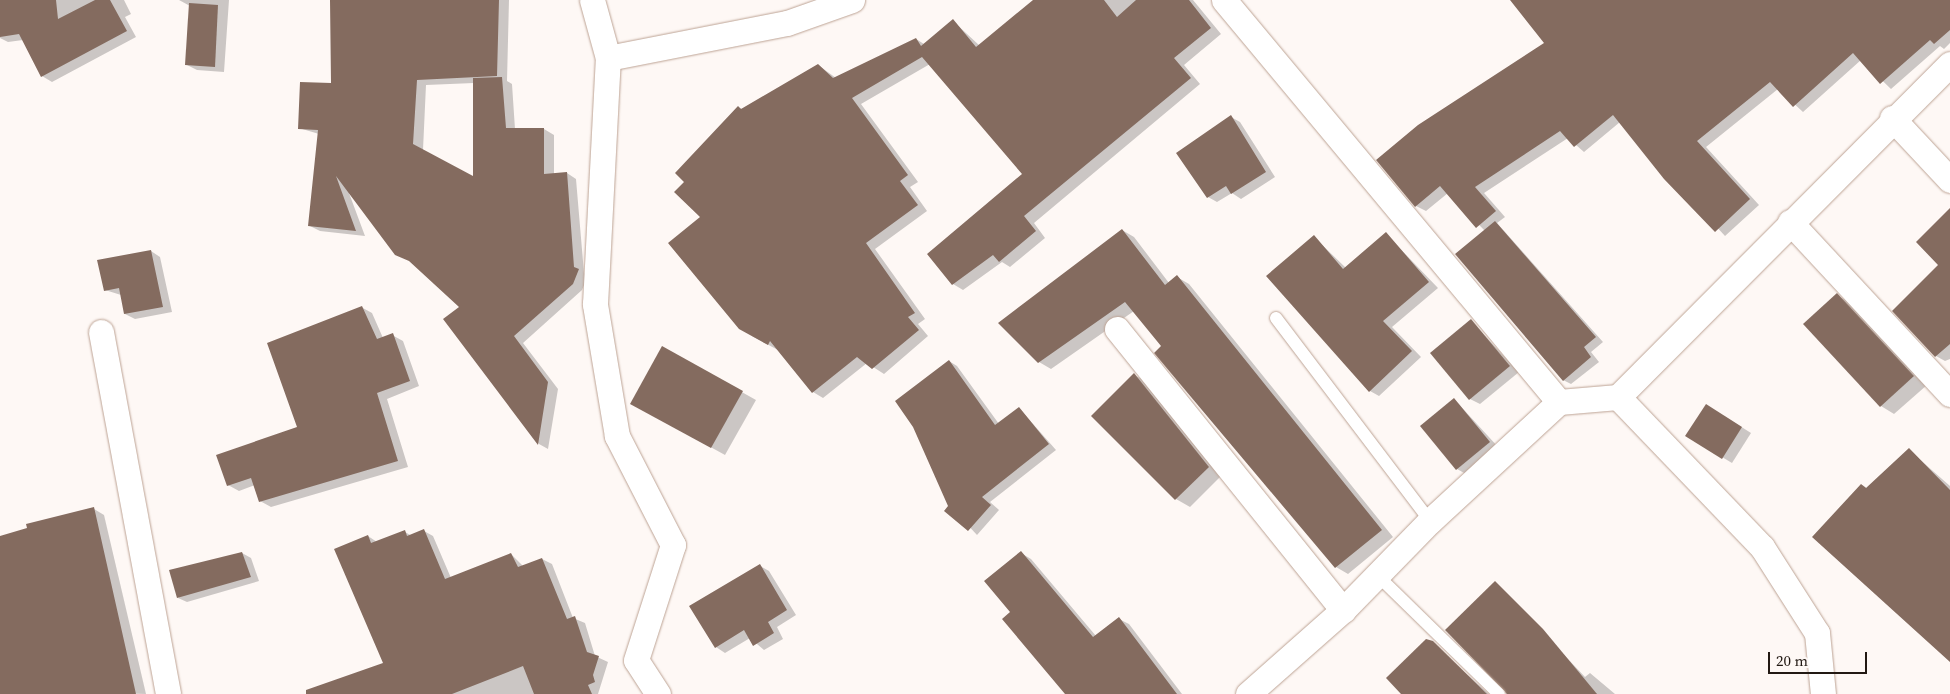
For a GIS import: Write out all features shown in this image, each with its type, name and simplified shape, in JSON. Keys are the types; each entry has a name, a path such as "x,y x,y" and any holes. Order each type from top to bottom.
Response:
{"street":[{"path":"592,0 608,58 595,304 617,436 673,545 636,660 658,694"},
{"path":"608,58 787,23 852,0"},
{"path":"1224,0 1559,402"},
{"path":"1248,694 1343,610 1430,521 1559,402 1618,397 1892,118 1950,64"},
{"path":"1892,118 1950,180"},
{"path":"1790,222 1950,394"},
{"path":"1117,329 1343,610"},
{"path":"101,332 168,694"},
{"path":"1618,397 1762,547 1817,633 1823,694"}],"lane":[{"path":"1276,318 1430,521"},
{"path":"1378,576 1499,694"}],"building":[{"path":"0,0 56,0 58,19 95,0 110,0 127,31 41,77 19,34 0,37"},
{"path":"330,0 499,0 497,76 417,80 413,144 473,176 473,78 502,77 506,128 544,128 544,174 567,172 574,267 579,269 573,284 514,336 548,382 538,445 443,319 459,307 409,261 395,255 336,176 356,231 308,226 318,130 298,129 300,82 331,83"},
{"path":"1033,0 1104,0 1117,17 1136,0 1189,0 1211,28 1174,58 1191,78 1024,216 1036,231 999,262 993,255 952,285 927,254 1022,174 922,57 852,98 908,175 900,181 918,205 866,243 915,313 908,317 919,330 872,369 857,357 812,393 770,341 768,345 739,329 668,243 700,217 674,192 684,182 675,173 738,106 741,109 818,64 833,78 916,38 921,46 953,19 976,47"},
{"path":"1510,0 1950,0 1950,30 1934,44 1930,40 1880,84 1853,53 1793,107 1770,82 1697,141 1750,199 1715,232 1664,179 1613,115 1574,147 1560,131 1475,187 1496,211 1476,228 1440,186 1415,207 1376,160 1418,125 1544,43"},
{"path":"189,3 218,5 215,67 185,65"},
{"path":"1231,115 1266,172 1231,194 1226,186 1207,198 1176,153"},
{"path":"1950,208 1950,344 1935,357 1892,311 1938,265 1916,242"},
{"path":"1495,221 1596,337 1584,347 1591,357 1563,381 1455,254"},
{"path":"1122,229 1165,285 1177,275 1382,530 1335,568 1154,353 1161,346 1125,302 1038,363 998,323"},
{"path":"1386,232 1429,282 1383,321 1412,351 1369,392 1266,276 1314,235 1343,269"},
{"path":"151,250 163,307 124,314 119,288 104,291 97,260"},
{"path":"1837,293 1914,376 1880,407 1803,324"},
{"path":"362,306 377,339 393,333 410,381 377,393 398,461 259,502 251,478 227,486 216,455 297,427 267,343"},
{"path":"1471,319 1510,366 1469,400 1430,353"},
{"path":"662,346 743,391 711,448 630,404"},
{"path":"949,360 995,425 1019,407 1049,444 982,497 991,505 968,531 944,511 948,506 913,427 895,401"},
{"path":"1134,373 1209,467 1175,500 1091,416"},
{"path":"1454,398 1490,442 1456,470 1420,426"},
{"path":"1706,404 1742,427 1722,459 1685,436"},
{"path":"1909,448 1950,490 1950,662 1812,537 1861,484 1866,488"},
{"path":"94,507 136,694 0,694 0,536 27,528 26,524"},
{"path":"424,529 445,579 511,553 518,567 542,558 567,619 575,616 587,652 599,656 593,675 595,682 588,685 592,694 534,694 523,666 452,694 306,694 306,690 383,663 334,549 368,535 371,543 405,530 407,536"},
{"path":"1021,551 1093,637 1119,617 1177,694 1065,694 1002,619 1010,612 984,581"},
{"path":"242,552 251,577 177,598 169,570"},
{"path":"760,564 787,610 768,622 774,633 753,646 744,630 715,648 689,606"},
{"path":"1495,581 1543,629 1597,694 1507,694 1445,630"},
{"path":"1426,639 1433,641 1487,694 1401,694 1386,678"}]}
